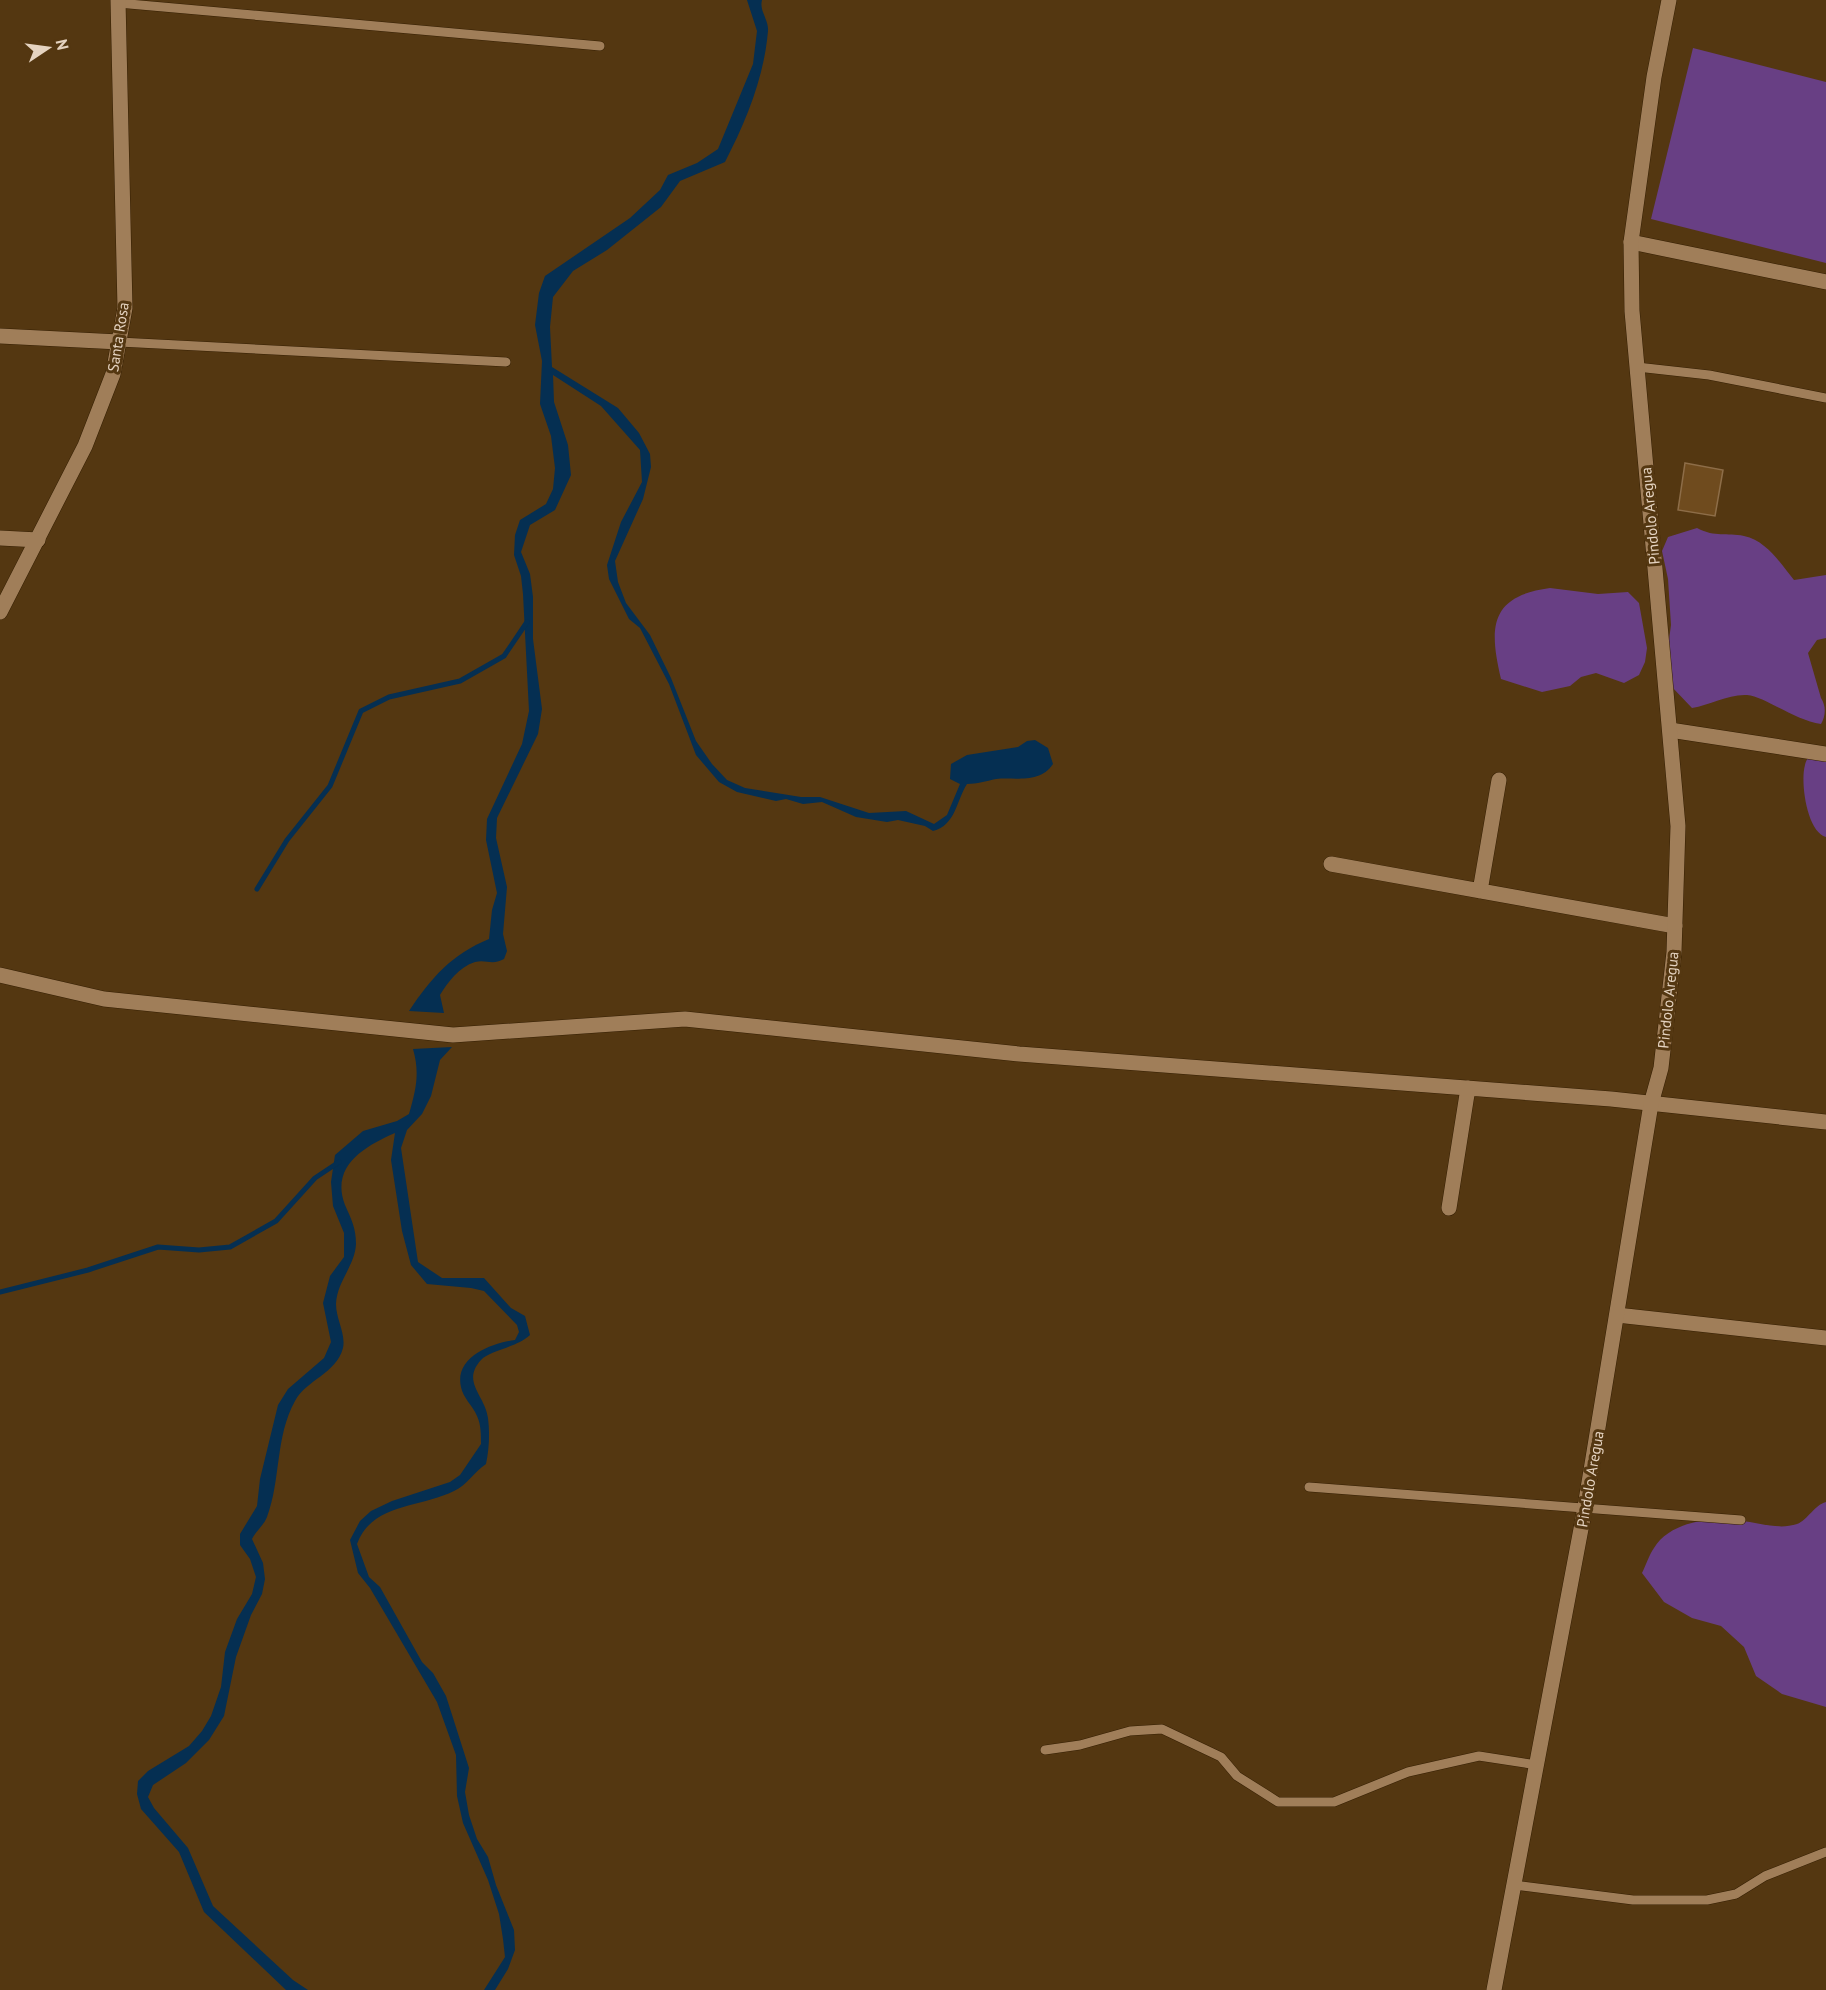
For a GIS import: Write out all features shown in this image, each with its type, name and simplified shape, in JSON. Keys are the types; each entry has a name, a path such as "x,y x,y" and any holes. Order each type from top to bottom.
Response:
{"street":[{"name":"Pindolo Aregua","path":"1494,1990 1585,1509 1651,1104 1661,1068 1675,927 1678,826 1632,311 1631,242 1654,77 1669,0"},
{"name":"Santa Rosa","path":"0,612 85,446 113,374 125,297 118,2"},
{"path":"1631,242 1826,282"},
{"path":"0,336 119,342"},
{"path":"0,538 38,540"},
{"path":"1670,730 1826,754"},
{"path":"1480,891 1498,780"},
{"path":"1331,864 1675,927"},
{"path":"0,975 104,999 453,1035 685,1019 1019,1054 1468,1088 1826,1122"},
{"path":"1449,1208 1468,1088"},
{"path":"1617,1315 1826,1338"}],"lane":[{"path":"118,2 600,46"},
{"path":"119,342 506,362"},
{"path":"1637,367 1709,375 1826,398"},
{"path":"1309,1487 1741,1520"},
{"path":"1045,1750 1080,1745 1130,1731 1162,1729 1221,1757 1237,1776 1278,1802 1334,1802 1408,1772 1479,1756 1537,1765"},
{"path":"1514,1885 1633,1900 1707,1900 1736,1894 1765,1876 1826,1852"}],"shaded area":[{"path":"1693,48 1826,82 1826,263 1651,219"},
{"path":"1697,528 1715,534 1744,536 1760,543 1772,553 1794,580 1826,575 1826,638 1817,640 1808,653 1825,707 1821,724 1747,695 1733,696 1692,708 1671,686 1667,655 1671,625 1668,579 1662,551 1668,537"},
{"path":"1550,588 1598,594 1628,592 1639,603 1647,648 1645,662 1639,675 1624,683 1596,673 1581,677 1570,686 1542,692 1501,679 1495,644 1498,617 1515,598"},
{"path":"1826,747 1826,837 1814,826 1806,806 1804,773 1806,763 1815,749"},
{"path":"1826,1502 1826,1707 1782,1694 1756,1676 1744,1647 1721,1626 1692,1618 1664,1602 1642,1573 1652,1551 1661,1539 1681,1526 1719,1519 1790,1526 1801,1522 1818,1506"}],"water":[{"path":"747,0 762,0 761,4 768,27 766,48 753,99 725,162 680,181 661,207 607,250 573,271 553,297 550,327 552,367 618,408 639,433 650,454 651,467 643,499 615,561 618,582 626,603 650,635 671,678 696,741 727,780 745,788 801,797 820,797 869,813 906,811 934,824 947,815 960,784 950,779 951,764 967,755 1018,747 1027,741 1035,740 1048,748 1053,764 1048,770 1034,777 996,779 967,784 951,818 941,828 933,831 925,826 898,820 887,822 856,817 822,802 803,804 786,799 776,801 737,792 719,782 696,755 669,684 640,628 629,619 609,579 607,565 621,522 642,482 640,450 601,406 553,375 554,402 568,445 571,475 555,510 530,525 521,552 530,574 533,597 533,639 542,709 538,734 497,818 496,838 507,887 503,934 507,951 504,959 496,962 475,962 464,967 440,995 444,1013 409,1011 443,968 464,952 489,939 492,910 497,893 486,840 487,819 522,744 529,711 523,594 521,576 514,555 515,535 520,520 546,504 553,489 555,468 551,436 540,404 542,361 535,325 539,293 545,276 630,218 660,190 668,175 697,163 718,149 753,64 757,31"},
{"path":"452,1047 440,1060 431,1096 422,1114 407,1130 401,1148 418,1262 442,1278 484,1278 511,1308 525,1316 530,1335 518,1343 485,1357 475,1368 474,1382 488,1418 489,1441 486,1464 454,1491 385,1514 364,1531 357,1544 369,1577 380,1587 422,1662 433,1673 446,1696 469,1768 465,1792 469,1815 477,1839 488,1857 496,1885 514,1930 515,1950 508,1969 495,1990 484,1990 505,1957 503,1939 499,1914 488,1880 463,1823 457,1796 456,1755 437,1702 370,1588 358,1573 350,1540 360,1521 371,1511 392,1501 450,1482 460,1475 481,1444 478,1419 461,1387 460,1376 463,1367 477,1353 486,1348 515,1340 519,1332 517,1325 484,1291 427,1284 411,1265 402,1231 391,1160 395,1133 362,1151 353,1159 342,1179 345,1205 356,1238 353,1259 339,1288 336,1304 343,1348 328,1371 300,1394 284,1429 271,1503 266,1520 252,1539 263,1563 265,1579 262,1594 251,1615 236,1657 224,1716 209,1740 186,1763 153,1785 148,1797 154,1808 188,1848 213,1906 293,1980 308,1990 286,1990 204,1912 179,1852 141,1809 137,1794 138,1781 148,1771 189,1746 202,1731 211,1716 221,1687 225,1652 237,1619 252,1594 256,1577 250,1559 240,1545 240,1534 257,1506 260,1479 278,1405 288,1389 324,1358 331,1342 323,1303 330,1276 344,1257 344,1233 333,1206 331,1182 335,1155 363,1131 397,1121 409,1114 416,1081 413,1049"}],"building":[{"path":"1685,463 1723,470 1715,516 1678,510"}],"waterway":[{"path":"257,889 287,840 330,786 361,711 389,697 460,681 504,656 527,622"},
{"path":"0,1292 88,1270 158,1247 199,1250 230,1247 276,1221 315,1178 339,1162"}]}
